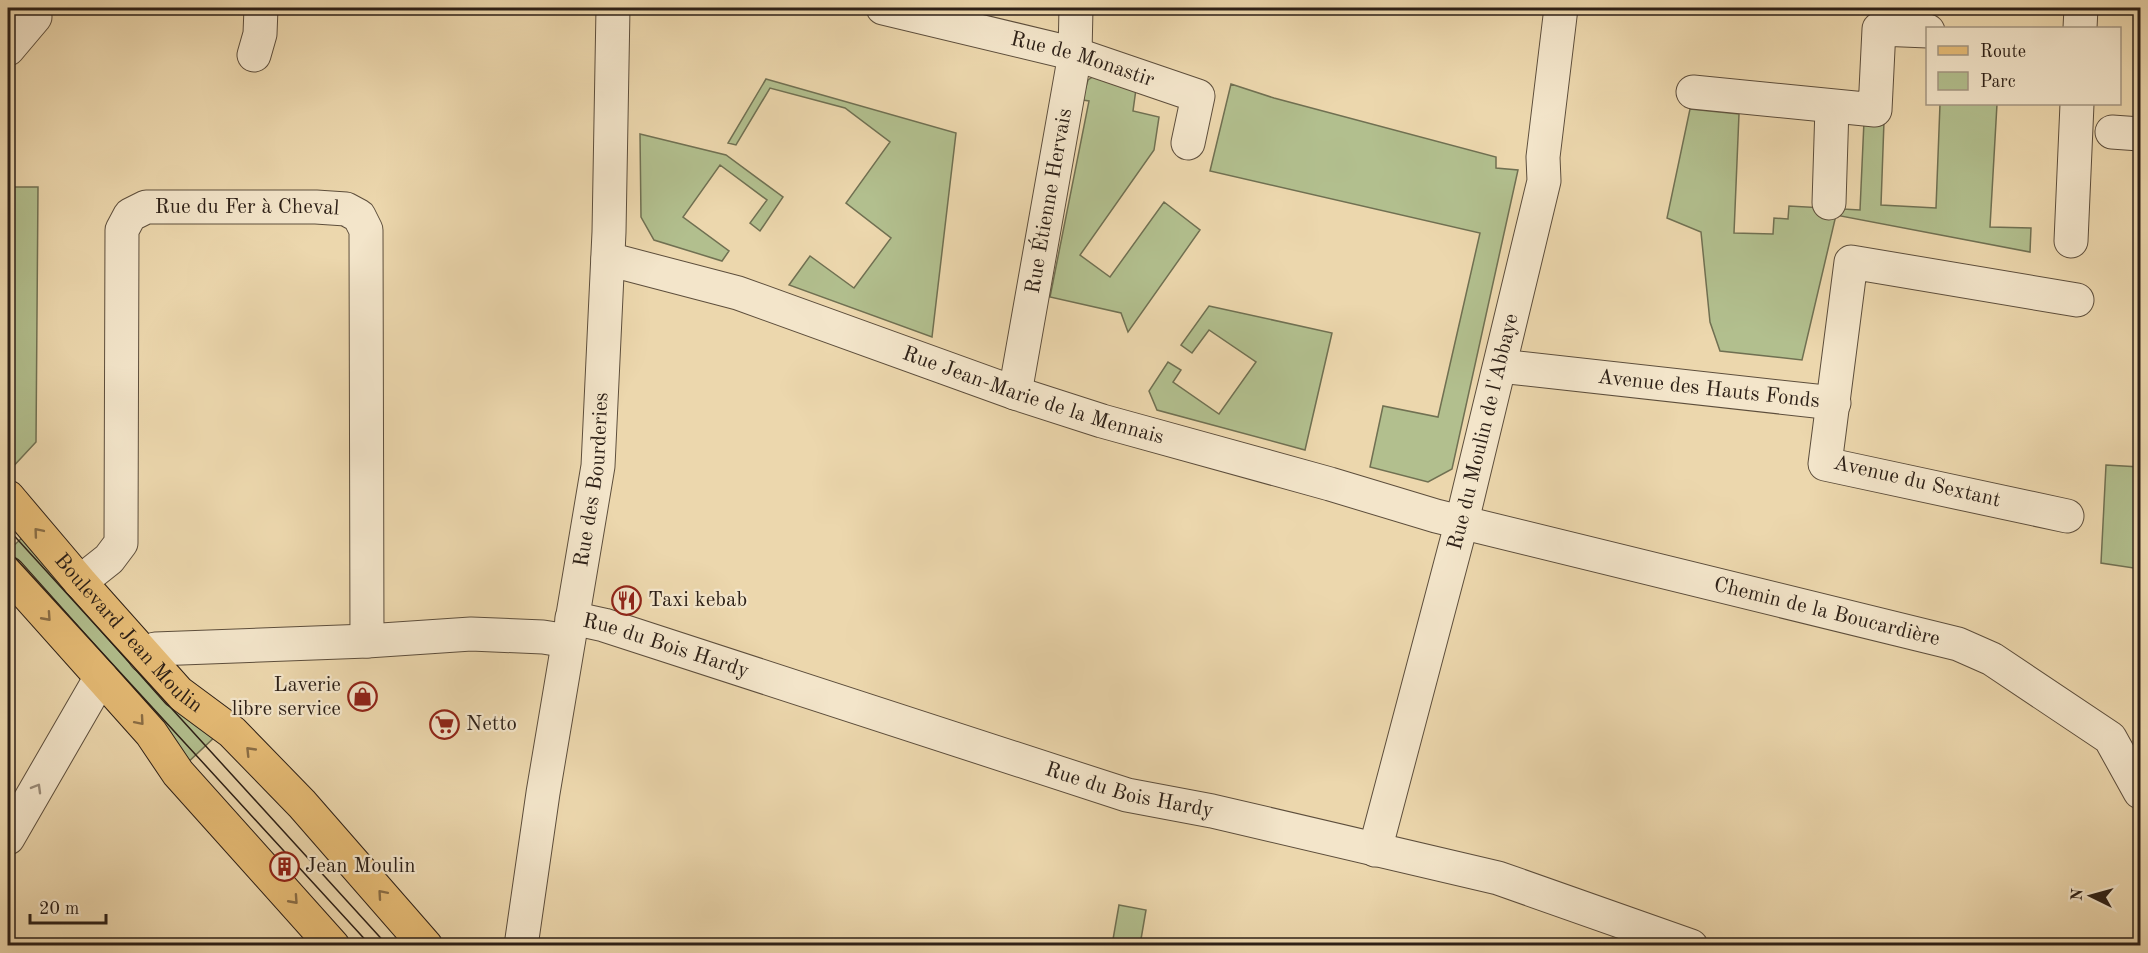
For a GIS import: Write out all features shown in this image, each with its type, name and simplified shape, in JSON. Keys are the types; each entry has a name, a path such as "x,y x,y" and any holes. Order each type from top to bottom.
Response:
{"main road":[{"name":"Boulevard Jean Moulin","path":"8,497 178,693 232,732 257,757 302,804 426,945"},
{"path":"8,573 151,733 178,773 333,945"}],"street":[{"path":"254,55 260,34 261,8"},
{"name":"Rue des Bourderies","path":"521,945 598,466 608,259 613,8"},
{"name":"Rue de Monastir","path":"883,8 1075,54 1198,96 1188,142"},
{"name":"Rue Étienne Hervais","path":"1015,393 1075,54 1076,8"},
{"name":"Rue du Moulin de l'Abbaye","path":"1375,850 1462,521 1544,181 1543,157 1561,8"},
{"path":"2080,27 2081,8"},
{"path":"8,49 35,17"},
{"path":"1693,92 1875,110 1879,29 1926,31"},
{"path":"2071,241 2077,105"},
{"path":"1829,203 1832,107"},
{"name":"Rue du Fer à Cheval","path":"80,582 109,560 121,543 123,230 130,214 146,207 346,209 358,216 366,230 367,641"},
{"name":"Rue Jean-Marie de la Mennais","path":"608,259 738,293 1015,393 1102,421 1436,516 1462,521"},
{"name":"Avenue des Hauts Fonds","path":"1500,366 1834,403 1851,262 2077,300"},
{"name":"Avenue du Sextant","path":"1834,403 1825,464 2067,516"},
{"name":"Chemin de la Boucardière","path":"1462,521 1958,644 1992,659 2110,738 2140,792"},
{"name":"Rue du Bois Hardy","path":"145,656 155,649 367,641 471,634 543,636 570,629 604,625 1127,795 1212,811 1513,883 1691,945"},
{"path":"8,838 101,677"}],"green space":[{"path":"1094,76 1136,89 1133,111 1159,117 1154,150 1080,255 1110,277 1164,202 1200,230 1128,332 1121,313 1050,297 1089,101 1082,100 1088,80"},
{"path":"766,79 956,133 932,337 789,285 810,256 854,288 891,238 846,203 890,142 845,108 770,88 736,145 728,143"},
{"path":"1231,84 1274,98 1496,157 1496,168 1518,170 1452,469 1428,482 1370,467 1383,406 1438,417 1480,233 1210,171"},
{"path":"1940,105 1997,105 1990,227 2031,228 2030,252 1836,215 1802,360 1720,351 1710,322 1701,232 1667,218 1690,109 1739,114 1734,233 1773,234 1774,218 1788,219 1789,206 1860,210 1864,121 1884,121 1881,205 1936,208"},
{"path":"640,134 726,155 783,197 760,231 750,223 767,200 720,165 683,217 729,251 722,261 654,240 641,217"},
{"path":"8,187 38,187 36,442 8,472"},
{"path":"1209,306 1332,333 1305,450 1157,410 1149,391 1168,362 1181,370 1173,382 1219,414 1256,362 1209,330 1192,353 1181,345"},
{"path":"2106,465 2140,467 2140,569 2101,563"},
{"path":"24,536 219,733 183,767 8,557 8,551"},
{"path":"1119,905 1146,910 1140,945 1112,945"}],"tram line":[{"path":"8,529 388,946"},
{"path":"8,550 371,946"}],"place":[{"name":"Taxi kebab","path":"627,600"},
{"name":"Laverie libre service","path":"362,697"},
{"name":"Netto","path":"445,724"},
{"name":"Jean Moulin","path":"284,866"}]}
